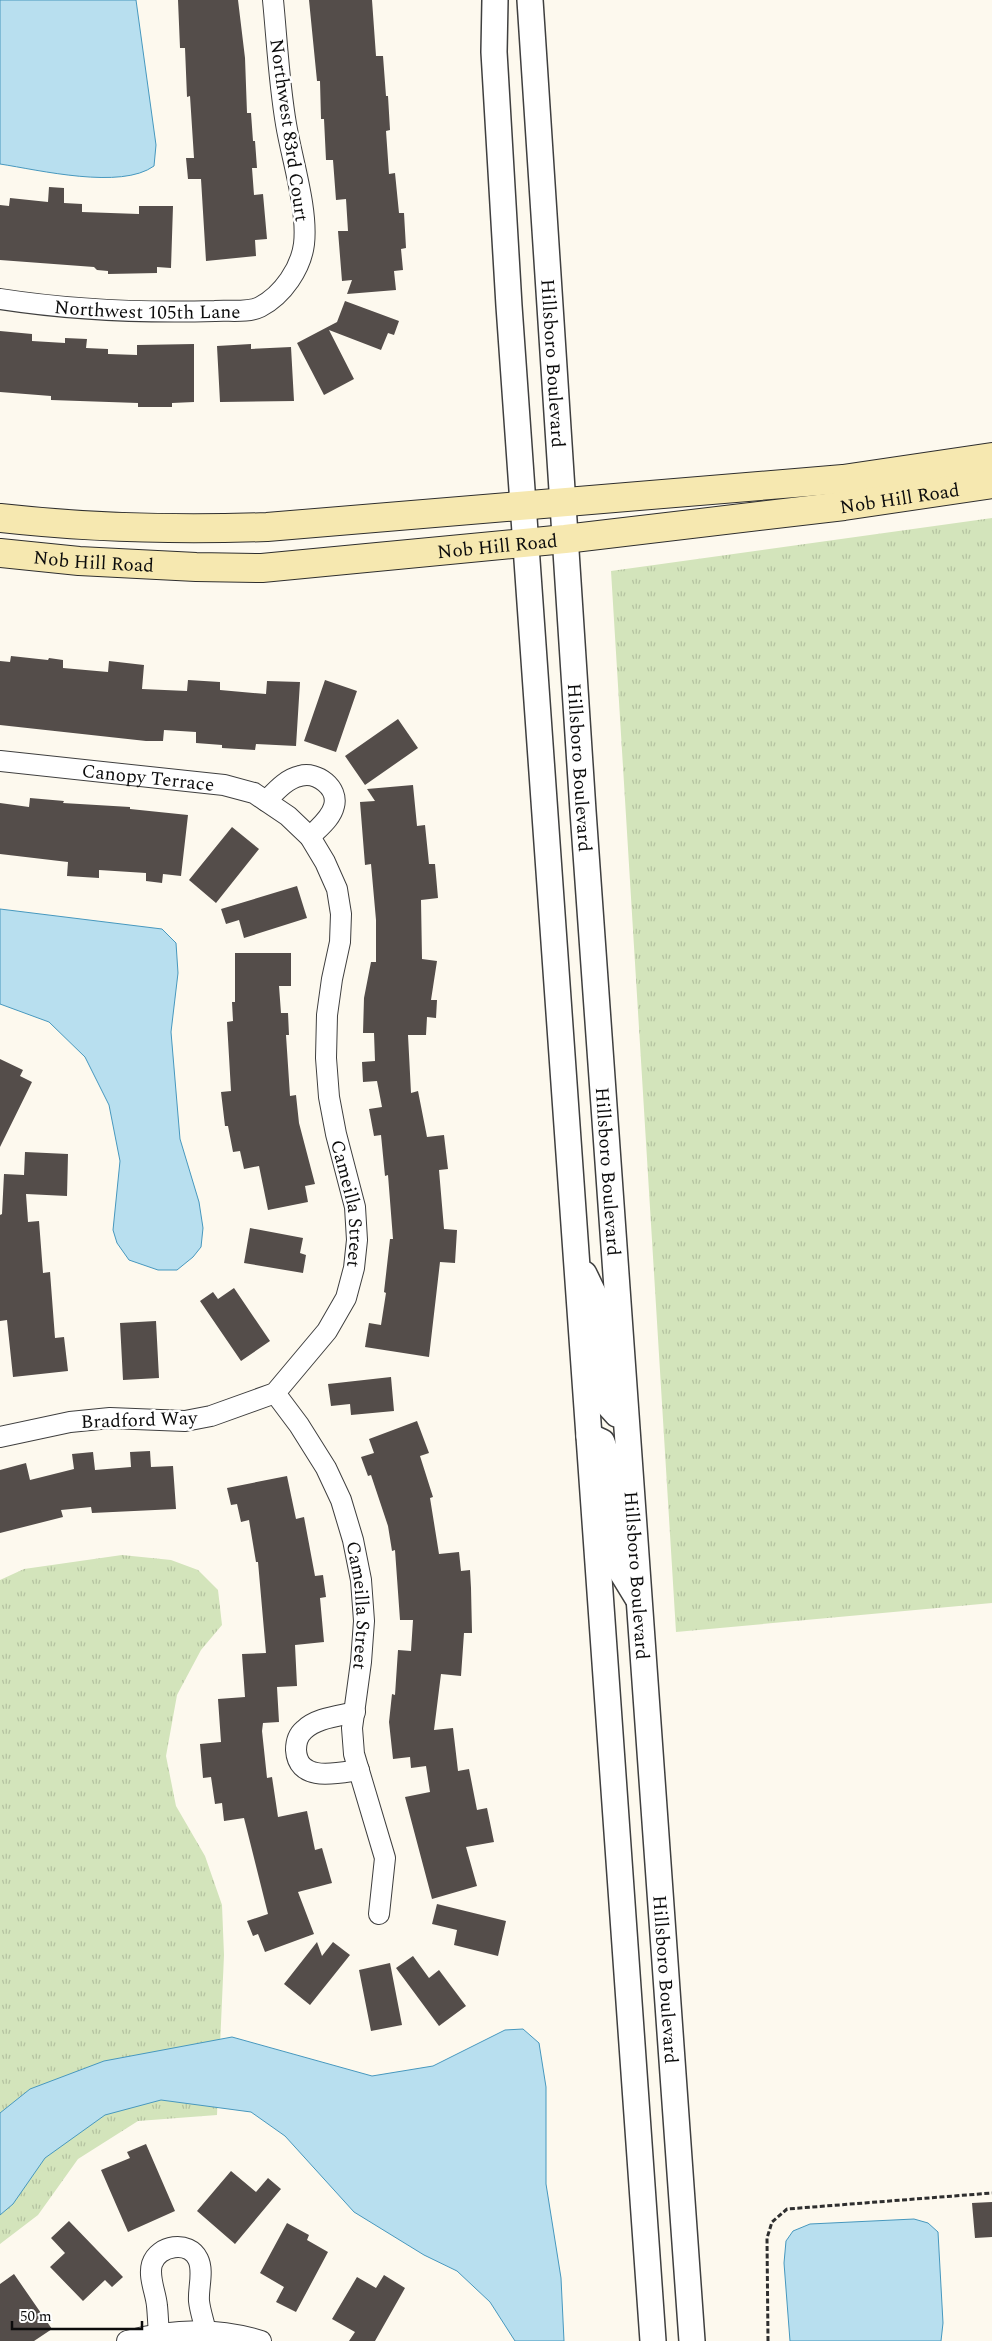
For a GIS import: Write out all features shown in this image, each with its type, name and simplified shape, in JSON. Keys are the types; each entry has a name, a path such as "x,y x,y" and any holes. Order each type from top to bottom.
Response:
{"main road":[{"name":"Nob Hill Road","path":"0,518 70,526 193,530 267,527 843,479 992,457"},
{"name":"Nob Hill Road","path":"0,553 128,563 262,568 565,539 844,506 992,484"}],"street":[{"name":"Northwest 83rd Court","path":"273,0 286,123 305,220 304,244 300,265 286,284"},
{"name":"Hillsboro Boulevard","path":"495,0 495,62 526,543 653,2341"},
{"name":"Hillsboro Boulevard","path":"530,0 626,1423 692,2341"},
{"name":"Northwest 105th Lane","path":"0,299 81,308 172,312 242,310 260,307 286,284"},
{"name":"Canopy Terrace","path":"0,761 224,785 254,793 288,816"},
{"path":"266,801 283,784 300,775 310,774 329,786 334,796 334,806 326,820 310,836"},
{"name":"Cameilla Street","path":"288,816 310,836 325,862 336,889 341,914 340,942 332,978 328,1015 326,1058 329,1097 336,1134 355,1207 357,1240 354,1268 346,1298 327,1331 275,1393 299,1425 326,1468 341,1500 362,1580 364,1621 352,1728 354,1754 385,1858 379,1914"},
{"path":"578,1260 599,1306 607,1403 626,1423"},
{"name":"Bradford Way","path":"0,1437 61,1423 110,1418 185,1421 212,1416 275,1393"},
{"path":"589,1436 602,1442 611,1468 618,1566 639,1602"},
{"path":"355,1712 316,1722 304,1730 296,1743 296,1758 304,1770 316,1774 359,1770"},
{"path":"159,2333 157,2307 151,2276 152,2264 164,2249 175,2247 189,2250 198,2258 201,2269 199,2302 206,2332"},
{"path":"127,2341 180,2330 245,2336 261,2341"}],"path":[{"path":"768,2341 767,2238 772,2222 787,2209 992,2193"}],"green space":[{"path":"992,518 992,1603 676,1632 611,571"},
{"path":"122,1555 171,1560 198,1570 218,1590 222,1625 201,1650 177,1695 166,1756 176,1806 205,1856 222,1905 224,1955 217,2115 138,2121 78,2159 38,2215 0,2244 0,1580 24,1569"}],"water":[{"path":"0,0 136,0 156,145 154,166 140,173 122,177 101,177 57,174 0,164"},
{"path":"0,909 162,929 176,943 178,973 171,1032 180,1139 199,1202 203,1228 201,1247 193,1257 177,1270 158,1270 129,1260 117,1243 113,1230 120,1161 109,1105 85,1057 49,1022 0,1004"},
{"path":"523,2029 539,2043 546,2087 546,2184 561,2278 564,2341 515,2341 490,2302 457,2271 424,2255 354,2212 285,2136 251,2112 161,2100 105,2115 45,2158 13,2204 0,2215 0,2113 30,2089 104,2061 232,2037 372,2076 433,2066 505,2030"},
{"path":"914,2219 928,2223 938,2232 943,2323 941,2341 790,2341 784,2263 786,2241 793,2231 810,2224"}],"building":[{"path":"178,0 238,0 245,58 247,113 251,113 253,141 255,141 257,168 252,168 254,195 263,194 267,239 255,240 256,256 206,261 201,179 188,179 186,158 194,158 190,96 187,97 185,48 180,48"},
{"path":"309,0 372,0 376,56 383,56 386,96 388,96 390,130 386,131 389,174 395,173 399,213 404,213 406,248 401,249 403,270 394,271 396,290 347,294 352,280 342,281 338,231 348,231 346,199 336,200 333,160 326,160 324,119 321,119 320,81 317,81"},
{"path":"49,187 64,188 64,203 82,204 82,212 139,214 139,206 173,206 171,268 157,267 157,273 108,274 108,271 97,270 94,267 0,260 0,205 9,206 10,198 48,202"},
{"path":"345,301 399,321 394,335 388,333 381,350 329,330 354,379 324,395 297,343 337,322"},
{"path":"0,331 32,334 32,341 65,343 65,338 87,339 86,348 108,349 108,354 137,355 137,345 194,344 194,402 172,403 172,407 138,407 138,403 51,400 51,396 0,392"},
{"path":"251,344 251,349 291,347 294,401 220,402 217,346"},
{"path":"11,656 63,660 63,668 108,672 109,661 144,665 142,689 187,691 188,680 220,682 220,690 266,694 267,681 300,682 296,746 256,744 255,750 222,748 222,745 196,743 196,732 164,730 163,741 146,741 0,725 0,661 10,662"},
{"path":"325,680 357,691 336,752 304,741"},
{"path":"398,719 418,748 365,785 345,756"},
{"path":"413,785 417,826 425,825 429,864 435,864 438,898 421,900 422,959 437,961 431,1000 437,1000 436,1018 427,1017 426,1035 408,1035 411,1093 418,1091 427,1137 444,1135 448,1169 439,1170 444,1229 457,1230 455,1263 440,1262 429,1357 365,1347 369,1323 381,1325 386,1293 384,1292 390,1239 393,1239 388,1175 385,1176 381,1135 374,1136 369,1109 382,1107 377,1081 363,1082 362,1062 375,1061 374,1033 363,1033 364,998 371,962 376,962 376,920 371,864 365,865 360,802 375,801 367,789"},
{"path":"30,798 64,801 63,803 130,807 130,809 188,815 181,876 163,874 162,883 146,881 146,873 99,870 99,878 67,876 68,862 0,854 0,803 29,807"},
{"path":"232,827 259,849 216,903 189,880"},
{"path":"297,886 307,918 244,938 239,920 226,924 221,909"},
{"path":"235,953 291,953 291,986 279,986 281,1013 288,1013 289,1035 286,1035 290,1096 296,1095 299,1123 315,1184 305,1186 308,1202 268,1210 259,1166 244,1169 240,1151 233,1152 228,1126 225,1126 221,1092 231,1091 227,1022 233,1021 232,1002 235,1002"},
{"path":"0,1059 23,1070 20,1076 32,1082 0,1147"},
{"path":"25,1152 68,1154 67,1196 26,1194 28,1222 39,1221 43,1273 50,1272 55,1338 64,1337 68,1371 13,1377 7,1320 0,1321 0,1215 2,1214 4,1174 24,1175"},
{"path":"250,1228 303,1238 300,1253 306,1255 303,1273 244,1263"},
{"path":"234,1288 270,1341 241,1361 200,1301 213,1292 218,1299"},
{"path":"156,1321 159,1378 123,1380 120,1323"},
{"path":"391,1377 394,1411 351,1415 350,1404 331,1406 328,1384"},
{"path":"417,1421 429,1453 420,1456 433,1497 430,1498 439,1554 459,1552 461,1571 470,1570 471,1588 472,1633 464,1633 461,1676 441,1674 434,1730 453,1728 458,1771 469,1769 477,1810 487,1808 494,1842 466,1847 477,1886 432,1899 405,1797 430,1792 426,1766 411,1768 410,1757 393,1759 389,1722 392,1694 395,1695 398,1650 411,1651 413,1620 400,1620 395,1550 392,1551 388,1526 371,1475 368,1476 361,1457 374,1453 369,1439"},
{"path":"150,1451 151,1467 173,1466 176,1509 92,1513 91,1507 61,1510 63,1517 0,1533 0,1470 26,1463 30,1480 74,1469 72,1454 93,1452 95,1470 131,1467 130,1452"},
{"path":"287,1476 296,1519 304,1517 315,1576 323,1575 326,1597 320,1598 324,1642 295,1645 297,1686 277,1687 279,1722 263,1723 262,1731 267,1778 272,1777 278,1817 307,1811 315,1850 322,1848 332,1883 298,1892 314,1934 265,1952 258,1934 253,1936 247,1921 268,1914 244,1818 224,1821 222,1803 215,1804 211,1777 203,1778 200,1744 221,1742 218,1699 245,1697 242,1654 266,1653 258,1562 256,1562 249,1520 241,1522 237,1504 231,1505 227,1488"},
{"path":"437,1904 506,1921 498,1956 454,1945 457,1930 432,1924"},
{"path":"317,1942 322,1956 333,1942 350,1955 310,2005 284,1984"},
{"path":"413,1956 429,1978 439,1970 466,2006 439,2026 396,1968"},
{"path":"390,1963 402,2025 371,2031 359,1970"},
{"path":"146,2144 175,2211 128,2232 101,2170 130,2158 127,2152"},
{"path":"231,2171 256,2192 268,2178 281,2189 235,2244 197,2211"},
{"path":"992,2202 992,2237 975,2238 972,2203"},
{"path":"69,2221 123,2277 112,2287 105,2280 83,2301 50,2267 65,2253 51,2238"},
{"path":"287,2223 309,2235 307,2240 328,2252 296,2312 276,2302 284,2287 260,2273"},
{"path":"14,2274 52,2329 34,2341 0,2341 0,2284"},
{"path":"384,2275 405,2288 375,2341 349,2341 355,2332 332,2319 357,2277 376,2288"}]}
